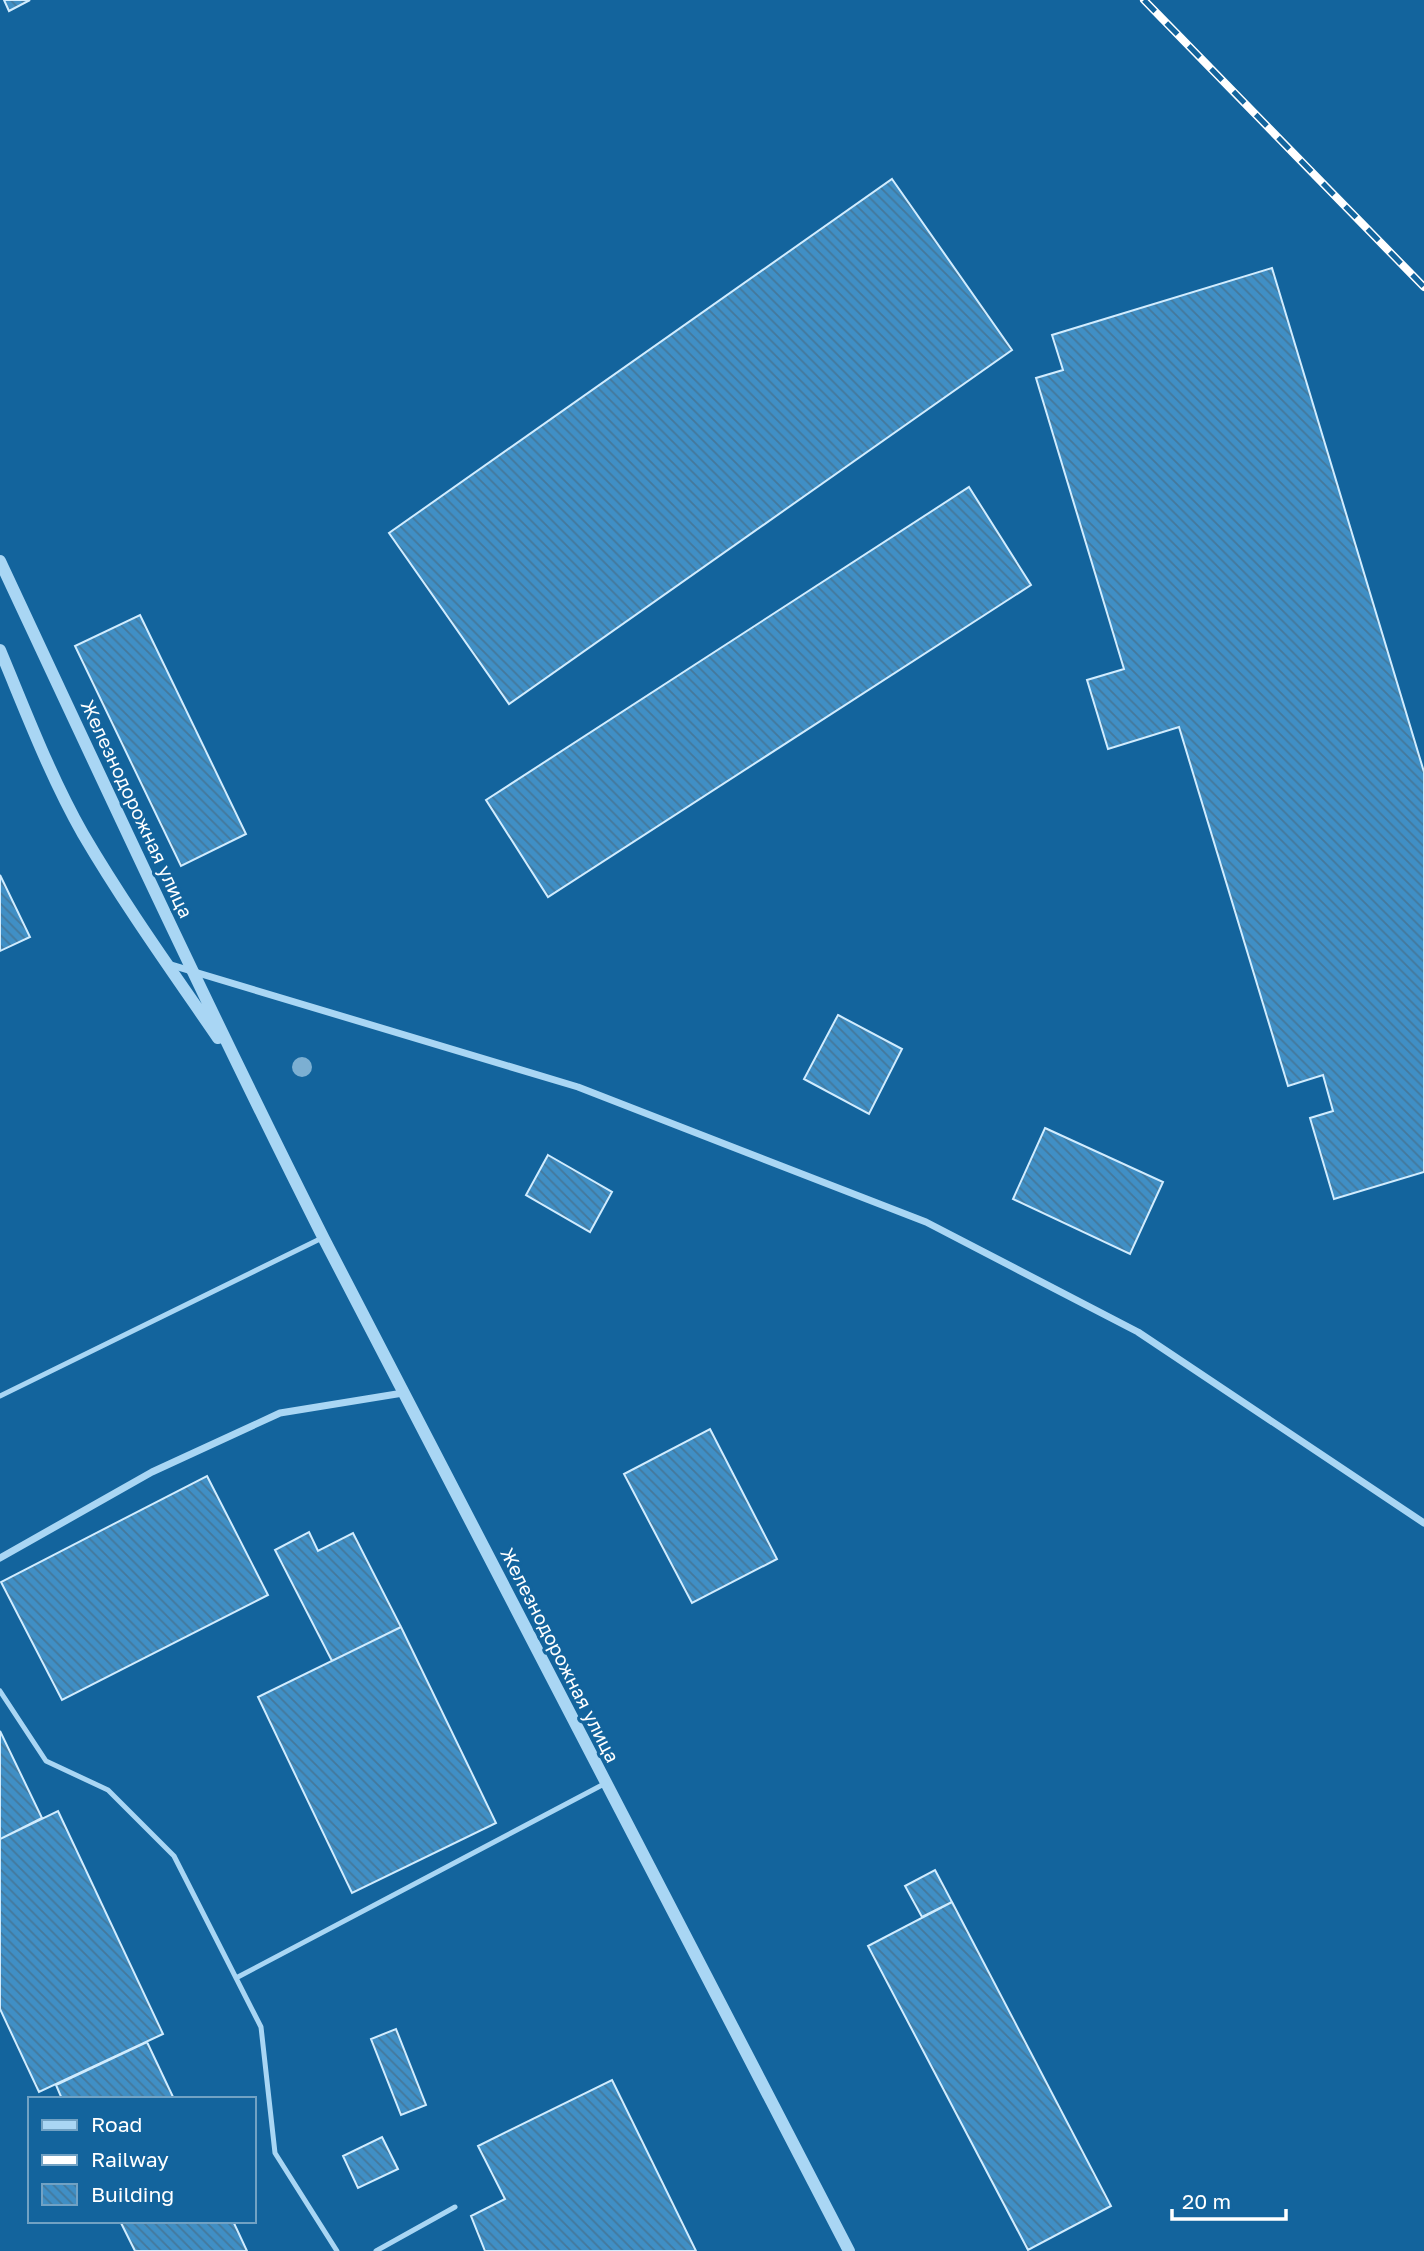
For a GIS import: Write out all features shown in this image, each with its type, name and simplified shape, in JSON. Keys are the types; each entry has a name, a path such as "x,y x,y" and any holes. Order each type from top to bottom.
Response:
{"street":[{"name":"Железнодорожная улица","path":"0,561 192,971 324,1237 604,1784 849,2251"},
{"name":"Железнодорожная улица","path":"0,650 50,769 83,834 242,1072"},
{"path":"168,964 578,1087 926,1222 1138,1332 1424,1523"},
{"path":"0,1558 152,1472 281,1413 405,1393"}],"lane":[{"path":"0,1396 324,1237"},
{"path":"0,1691 46,1761 108,1790 174,1856 261,2027 275,2153 337,2251"},
{"path":"236,1978 604,1784"},
{"path":"376,2251 455,2207"}],"building":[{"path":"4,0 30,0 9,11"},
{"path":"892,179 1012,350 509,704 389,533"},
{"path":"1272,268 1424,772 1424,1172 1334,1199 1310,1118 1333,1111 1323,1075 1288,1086 1179,727 1108,749 1087,680 1124,669 1036,378 1063,370 1052,335"},
{"path":"969,487 1031,585 548,897 486,800"},
{"path":"140,615 246,834 181,866 75,646"},
{"path":"0,875 30,937 0,951"},
{"path":"838,1015 902,1049 869,1114 804,1079"},
{"path":"1045,1128 1163,1182 1130,1254 1013,1199"},
{"path":"548,1155 612,1192 590,1232 526,1195"},
{"path":"710,1429 777,1559 692,1603 624,1474"},
{"path":"207,1476 268,1595 62,1700 1,1582"},
{"path":"309,1532 318,1551 353,1533 401,1627 332,1661 275,1550"},
{"path":"401,1627 496,1823 352,1893 258,1697"},
{"path":"0,1731 42,1818 0,1839"},
{"path":"58,1811 163,2034 39,2092 0,2009 0,1839"},
{"path":"935,1870 952,1902 922,1917 905,1886"},
{"path":"952,1902 1111,2206 1028,2250 868,1946"},
{"path":"396,2029 426,2105 401,2115 371,2039"},
{"path":"147,2042 173,2097 61,2097 56,2085"},
{"path":"612,2080 696,2251 485,2251 471,2216 505,2199 478,2146"},
{"path":"382,2137 398,2169 358,2188 343,2156"},
{"path":"121,2223 234,2223 247,2251 135,2251"}],"railway":[{"path":"1144,0 1424,287"}]}
